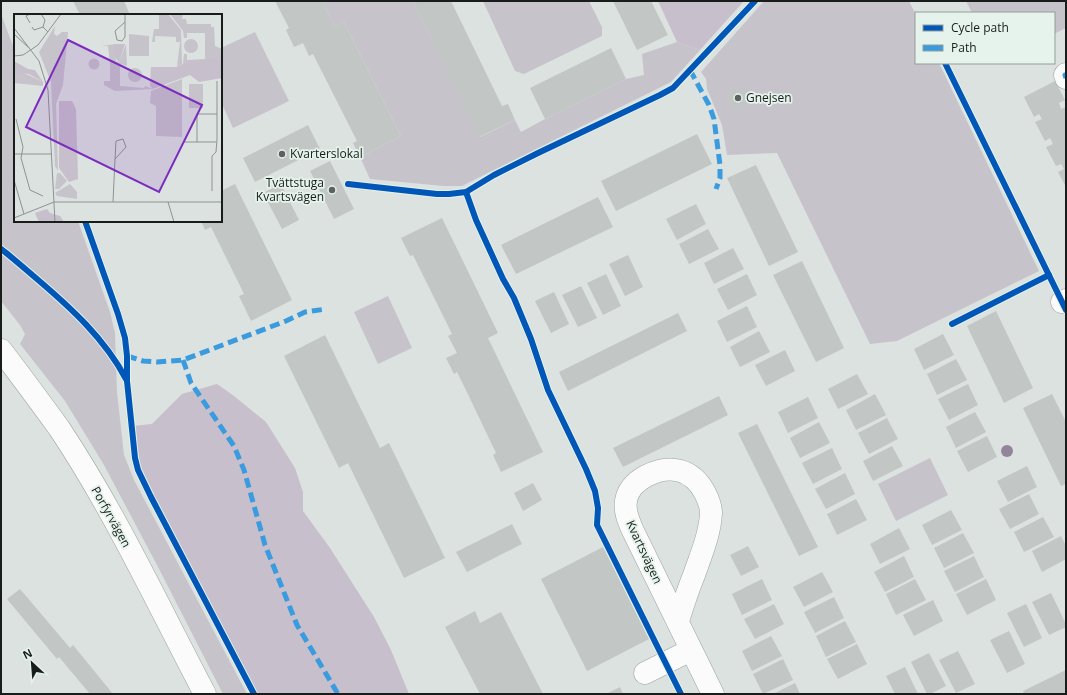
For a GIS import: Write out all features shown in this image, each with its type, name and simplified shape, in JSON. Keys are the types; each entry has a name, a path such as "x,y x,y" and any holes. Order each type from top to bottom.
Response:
{"street":[{"path":"1066,74 1064,75 1066,78"},
{"name":"Porfyrvägen","path":"1,350 59,429 111,514 205,694"},
{"name":"Kvartsvägen","path":"678,621 706,539 711,512 710,504 701,486 691,475 674,469 665,469 638,480 630,489 626,501 627,516 713,694"},
{"path":"645,673 691,650"}],"shaded area":[{"path":"322,1 413,1 480,137 515,120 521,132 626,79 644,75 642,54 677,42 700,50 671,82 462,186 443,186 370,179 360,157 401,136 344,22 335,27"},
{"path":"483,1 589,1 602,27 602,36 524,74 515,71"},
{"path":"658,1 744,1 700,50 677,42"},
{"path":"764,1 909,1 915,13 915,64 939,64 1039,271 897,341 870,344 777,153 727,155 722,125 707,89 706,79 701,72"},
{"path":"966,1 1066,1 1066,28 1055,34 1055,12 972,12"},
{"path":"1,14 14,48 14,222 78,222 110,312 115,333 117,392 124,455 134,480 247,694 223,694 104,465 65,401 20,344 25,334 20,325 1,301"},
{"path":"255,32 289,101 233,128 222,104 222,48"},
{"path":"388,296 412,348 378,364 354,312"},
{"path":"217,384 266,422 295,468 303,492 303,511 330,548 374,617 391,650 409,694 254,694 146,487 137,463 133,437 132,426 152,424 182,394"},
{"path":"930,458 948,495 896,521 878,484"}],"building":[{"path":"73,1 124,1 130,14 80,14"},
{"path":"275,1 322,1 335,27 344,22 401,136 360,157 353,143 357,141 313,54 309,56 303,43 294,47 286,30 289,28"},
{"path":"413,1 451,1 502,106 508,104 515,120 479,137"},
{"path":"613,1 651,1 668,35 637,50"},
{"path":"611,48 626,79 545,119 530,88"},
{"path":"1055,81 1065,100 1059,103 1061,109 1066,107 1066,187 1058,172 1064,169 1061,164 1056,166 1046,147 1053,144 1050,138 1045,141 1035,122 1042,119 1039,114 1034,117 1024,97"},
{"name":"Gnejsen","path":"742,86 750,102 734,110 726,94"},
{"name":"Kvarterslokal","path":"308,125 320,149 255,182 243,158"},
{"path":"697,134 712,164 616,211 601,181"},
{"name":"Tvättstuga Kvartsvägen","path":"330,161 354,209 334,219 310,171"},
{"path":"756,165 798,252 769,266 727,178"},
{"path":"235,184 292,300 251,321 239,296 244,294 211,227 205,230 201,222 222,222 222,190"},
{"path":"281,184 299,220 282,229 263,193"},
{"path":"598,197 613,227 516,274 501,245"},
{"path":"696,204 706,224 677,240 666,219"},
{"path":"442,218 498,333 488,338 543,452 501,472 493,455 496,453 463,384 457,372 454,374 446,358 457,353 448,336 452,334 413,255 410,256 401,238"},
{"path":"708,229 719,249 689,264 679,244"},
{"path":"733,248 744,269 714,284 704,263"},
{"path":"628,255 643,287 625,296 609,264"},
{"path":"802,261 844,348 816,362 773,275"},
{"path":"606,274 621,306 603,315 587,283"},
{"path":"747,274 757,295 728,310 717,289"},
{"path":"581,286 597,318 578,327 562,295"},
{"path":"554,292 569,324 551,333 535,301"},
{"path":"747,306 757,327 727,342 717,321"},
{"path":"996,311 1033,388 1004,403 967,326"},
{"path":"678,313 687,331 568,391 559,372"},
{"path":"759,331 770,352 740,367 730,347"},
{"path":"943,334 954,355 924,370 914,349"},
{"path":"325,335 380,448 389,443 445,558 404,578 348,463 339,468 284,356"},
{"path":"785,350 795,371 766,386 755,365"},
{"path":"956,359 967,380 937,395 927,374"},
{"path":"857,374 868,394 838,409 828,389"},
{"path":"968,384 978,405 949,420 938,399"},
{"path":"875,394 886,415 856,430 846,410"},
{"path":"1052,394 1066,422 1066,484 1061,486 1023,408"},
{"path":"719,396 728,415 623,467 613,448"},
{"path":"808,397 818,418 788,433 778,412"},
{"path":"975,412 986,432 956,448 946,427"},
{"path":"887,418 898,439 869,454 858,433"},
{"path":"819,422 830,443 800,458 790,438"},
{"path":"757,424 818,547 799,556 738,433"},
{"path":"987,436 997,457 968,472 957,451"},
{"path":"892,446 903,466 873,481 863,461"},
{"path":"832,448 842,469 813,484 802,463"},
{"path":"1027,466 1037,487 1008,502 997,481"},
{"path":"845,473 855,494 826,509 815,489"},
{"path":"533,483 542,500 523,511 514,493"},
{"path":"1029,494 1039,514 1010,529 999,509"},
{"path":"856,499 867,520 837,535 827,514"},
{"path":"951,510 962,530 932,545 922,525"},
{"path":"1043,517 1054,537 1024,552 1014,532"},
{"path":"512,524 522,544 467,572 456,552"},
{"path":"899,528 910,549 880,564 870,544"},
{"path":"963,533 974,553 944,568 934,548"},
{"path":"1061,536 1066,546 1066,559 1042,572 1032,551"},
{"path":"748,546 759,567 741,576 730,555"},
{"path":"603,547 649,639 587,671 541,579"},
{"path":"904,556 914,577 885,592 874,572"},
{"path":"974,556 984,577 955,592 944,571"},
{"path":"822,572 833,592 804,607 793,587"},
{"path":"762,579 772,600 742,615 732,594"},
{"path":"915,579 926,600 896,615 886,594"},
{"path":"986,579 996,600 967,615 956,594"},
{"path":"20,589 70,648 73,645 113,694 90,694 59,657 57,659 7,599"},
{"path":"1051,593 1066,624 1066,627 1049,635 1032,602"},
{"path":"834,597 844,618 815,633 804,612"},
{"path":"933,600 943,621 914,636 903,615"},
{"path":"774,604 784,624 755,639 744,619"},
{"path":"1026,604 1042,638 1024,647 1007,613"},
{"path":"475,611 480,623 501,612 543,694 480,694 445,627"},
{"path":"845,621 856,642 826,657 816,636"},
{"path":"1009,631 1025,664 1007,673 990,640"},
{"path":"771,636 782,656 752,671 742,651"},
{"path":"857,644 867,664 838,679 827,659"},
{"path":"958,651 975,684 956,693 939,660"},
{"path":"929,653 946,686 927,694 911,662"},
{"path":"783,659 793,680 763,694 753,674"},
{"path":"905,667 918,694 895,694 886,676"},
{"path":"1066,670 1066,694 1024,694 1023,691"},
{"path":"795,683 800,694 773,694"},
{"path":"620,687 623,694 606,694"}],"marked path":[{"path":"690,70 709,105 714,119 720,165 720,178 716,189"},
{"path":"1066,74 1066,78"},
{"path":"127,356 143,361 157,362 183,360 286,321 305,312 326,309"},
{"path":"183,360 191,383 234,446 244,470 265,545 297,625 338,694"}],"cycle path":[{"path":"348,184 437,194 466,192 494,175 673,88 755,1"},
{"path":"945,64 1066,310"},
{"path":"466,192 476,220 503,279 514,298 531,339 548,390 595,491 598,508 597,525 681,694"},
{"path":"85,222 125,338 127,381 135,458 138,470 254,694"},
{"path":"1,249 75,313 98,337 118,364 126,379"},
{"path":"952,324 1049,275"}],"place":[{"name":"Gnejsen","path":"738,98"},
{"name":"Kvarterslokal","path":"282,154"},
{"name":"Tvättstuga Kvartsvägen","path":"332,190"}]}
